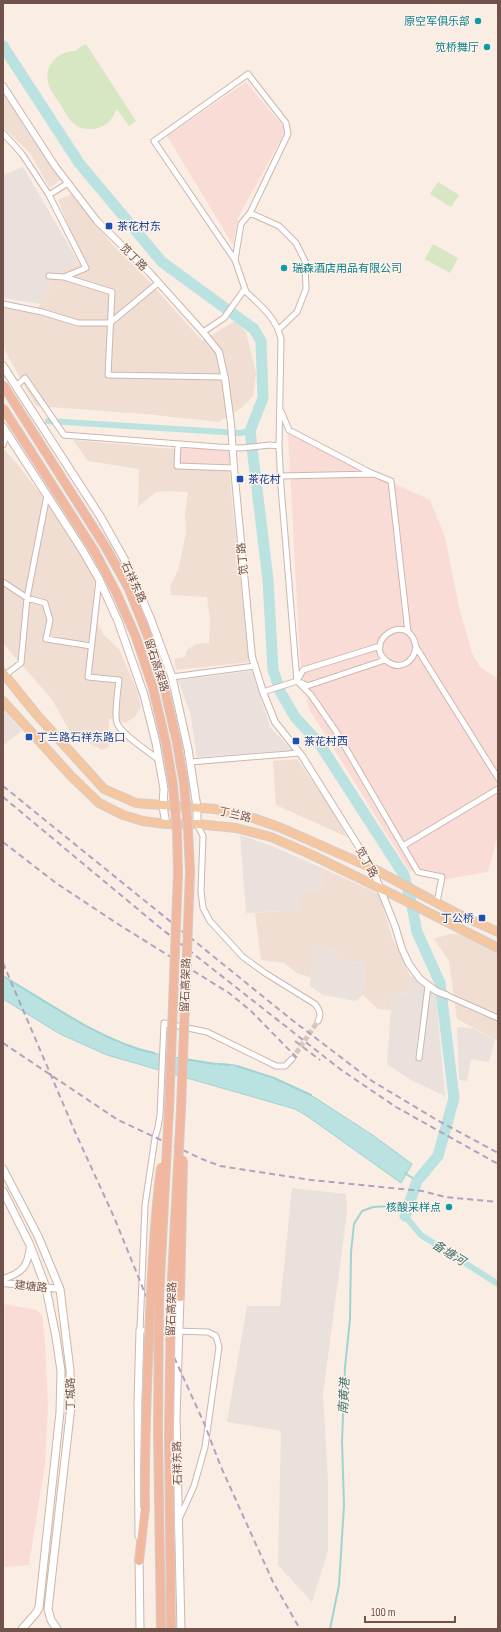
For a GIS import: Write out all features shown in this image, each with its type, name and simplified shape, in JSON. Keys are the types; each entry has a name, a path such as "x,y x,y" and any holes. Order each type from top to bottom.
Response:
{"highway":[{"name":"留石高架路","path":"3,385 106,546 124,580 147,634 164,686 177,743 184,784 190,872 181,1109 170,1305 168,1434 171,1629"},
{"name":"留石高架路","path":"3,408 95,552 116,592 141,652 153,688 166,744 173,785 178,873 169,1109 159,1299 158,1433 161,1629"},
{"path":"139,1561 145,1508 145,1405 156,1214 169,1109"},
{"path":"180,1297 183,1174 181,1109"}],"main road":[{"name":"石祥东路","path":"3,366 100,516 127,564 151,620 172,677 190,762 197,807 197,824"},
{"path":"5,430 83,551 99,579 118,621 144,695 164,789 163,806 166,824"},
{"name":"丁兰路","path":"4,674 42,720 104,790 136,803 163,806 197,807 253,818 279,827 372,868 436,902 498,932"},
{"name":"丁兰路","path":"3,701 70,776 99,803 123,815 143,821 166,824 197,824 236,828 260,833 310,854 498,948"},
{"name":"丁城路","path":"3,1169 38,1236 60,1289 70,1370 71,1406 48,1610 51,1620 57,1629"},
{"name":"丁城路","path":"3,1191 30,1245 46,1288 61,1371 60,1412 39,1608 22,1629"},
{"name":"石祥东路","path":"180,1297 176,1417 180,1629"},
{"path":"140,1330 138,1401 140,1629"}],"street":[{"path":"235,260 241,224 250,213 288,134 286,123 248,74 154,141 235,260 246,292 270,314 279,329 282,339 279,446 280,476 297,681 311,695 337,734 418,872 442,877 436,902"},
{"name":"笕丁路","path":"3,86 55,166 97,221 158,283 203,332 219,352 225,377 231,424 252,657 274,722 300,753 372,868 402,949 409,964 420,979 436,991 498,1018"},
{"path":"3,133 22,154 49,195 86,268 64,277"},
{"path":"49,195 68,183"},
{"path":"250,213 279,226 296,243 305,261 306,289 297,312 279,329"},
{"path":"50,276 64,277 112,292 108,375 225,377"},
{"path":"3,304 42,312 78,323 110,323 158,283"},
{"path":"203,332 224,318 244,290 246,292"},
{"path":"16,386 25,378 64,435 241,448 270,445 279,446"},
{"path":"280,408 289,430 374,474 391,481 408,632 415,641 416,647 498,778"},
{"path":"3,445 5,430"},
{"path":"178,444 177,466 234,468"},
{"path":"280,476 374,474"},
{"path":"4,674 20,662 27,598 47,495"},
{"path":"99,579 88,677 119,680 116,703 117,723 129,737 159,760"},
{"path":"3,582 27,598 45,603 50,620 46,639 91,646"},
{"path":"408,632 396,629 385,635 380,646 382,656 385,660 396,666 402,665 412,659 416,647"},
{"path":"263,692 297,681 303,670 380,646"},
{"path":"297,681 306,686 385,660"},
{"path":"172,677 255,666"},
{"path":"190,762 300,753"},
{"path":"403,846 498,789"},
{"path":"197,824 203,836 201,891 203,908 210,921 243,956 265,973 315,1004 320,1010 320,1018 318,1021"},
{"path":"419,1058 428,986"},
{"path":"178,1521 194,1486 205,1447 219,1347 216,1336 208,1332 140,1330 144,1205 158,1127 164,1023 207,1032 276,1066 285,1066 292,1059"},
{"name":"建塘路","path":"3,1279 15,1275 24,1267 28,1261 30,1245"},
{"name":"建塘路","path":"3,1283 60,1289"}],"shaded area":[{"path":"246,82 286,130 238,218 233,245 167,136"},
{"path":"3,93 61,179 50,188 30,153 3,127"},
{"path":"23,167 79,263 64,268 51,283 41,304 3,298 3,175"},
{"path":"71,194 112,244 147,279 202,341 235,321 246,332 256,373 253,396 241,408 219,422 145,414 36,406 3,347 3,308 35,314 51,283 64,268 83,262 58,200"},
{"path":"288,434 430,500 445,537 458,603 472,653 480,667 498,679 498,834 488,872 442,880 409,870 309,709 300,660"},
{"path":"73,440 175,449 175,468 229,470 249,662 176,670 174,659 185,657 187,650 196,644 209,643 210,621 207,597 171,595 170,587 178,570 186,533 185,514 188,492 156,492 138,507 139,469 88,461"},
{"path":"181,446 230,451 232,464 181,463"},
{"path":"3,448 19,466 50,507 95,578 92,614 104,635 119,649 137,690 141,707 135,717 125,723 109,718 109,747 102,750 71,734 53,701 3,643"},
{"path":"252,671 270,727 292,750 197,757 190,712 178,680"},
{"path":"3,709 22,731 3,745"},
{"path":"297,759 328,804 347,837 276,805 273,761"},
{"path":"240,835 269,845 322,868 323,887 300,893 297,910 246,913"},
{"path":"322,868 379,894 392,937 410,976 411,992 392,993 391,1010 378,1009 363,995 364,962 344,963 334,951 314,945 311,978 297,973 284,963 261,960 255,913 297,910 300,893 323,887"},
{"path":"449,934 459,934 498,953 498,1041 457,1019 449,961 434,939"},
{"path":"314,944 334,951 344,963 364,962 363,995 356,1001 323,995 310,986"},
{"path":"410,976 415,977 424,987 436,996 445,1096 411,1080 387,1064 392,993 411,992"},
{"path":"457,1027 472,1028 495,1040 489,1062 471,1059 467,1081 459,1080"},
{"path":"292,1188 346,1194 347,1212 323,1394 328,1480 328,1551 312,1602 278,1565 281,1431 227,1422 247,1306 280,1306"},
{"path":"3,1304 37,1310 42,1316 45,1340 48,1408 45,1464 29,1565 3,1567"}],"green space":[{"path":"86,44 136,121 129,126 117,109 109,122 105,125 96,129 85,129 76,125 71,120 52,92 47,75 51,64 59,56 71,51 77,51 77,49"},
{"path":"438,182 459,195 451,207 430,194"},
{"path":"433,244 458,258 450,273 425,259"}],"water":[{"path":"3,976 89,1028 138,1050 199,1062 235,1065 274,1078 314,1097 374,1136 412,1164 401,1183 295,1109 107,1055 60,1034 3,999"}],"waterway":[{"path":"3,46 79,163 162,262 254,329 261,341 263,398 250,431 268,580 273,670 281,693 295,717 319,743 404,875 417,932 440,983 454,1098 438,1156 417,1181 405,1216"},
{"path":"48,421 240,433 250,431"},
{"path":"3,976 96,1031 134,1048 154,1053"},
{"path":"185,1059 215,1064"},
{"path":"219,1064 229,1065"},
{"path":"237,1066 274,1078 311,1095"},
{"path":"405,1173 417,1181"},
{"name":"南黄港","path":"330,1629 339,1585 344,1505 342,1441 345,1367 350,1319 351,1252 354,1224 362,1211 373,1207 391,1206 405,1216"},
{"name":"备塘河","path":"405,1216 421,1235 498,1284"}],"tunnel":[{"path":"292,1059 318,1021"}],"railway":[{"path":"3,786 292,1020 372,1081 437,1120 498,1153"},
{"path":"3,797 158,926 340,1069 396,1107 498,1164"},
{"path":"3,842 56,883 121,926 229,993 251,1011 299,1060"},
{"path":"3,963 76,1134 114,1217 144,1291 204,1423 221,1467 273,1582 300,1629"},
{"path":"295,1041 320,1060"},
{"path":"3,1043 118,1120 220,1166 311,1180 422,1191 445,1197 498,1202"}],"place":[{"name":"原空军俱乐部","path":"478,21"},
{"name":"笕桥舞厅","path":"487,47"},
{"name":"茶花村东","path":"109,226"},
{"name":"瑞森酒店用品有限公司","path":"284,268"},
{"name":"茶花村","path":"240,479"},
{"name":"丁兰路石祥东路口","path":"29,737"},
{"name":"茶花村西","path":"296,741"},
{"name":"丁公桥","path":"482,918"},
{"name":"核酸采样点","path":"449,1207"}]}
